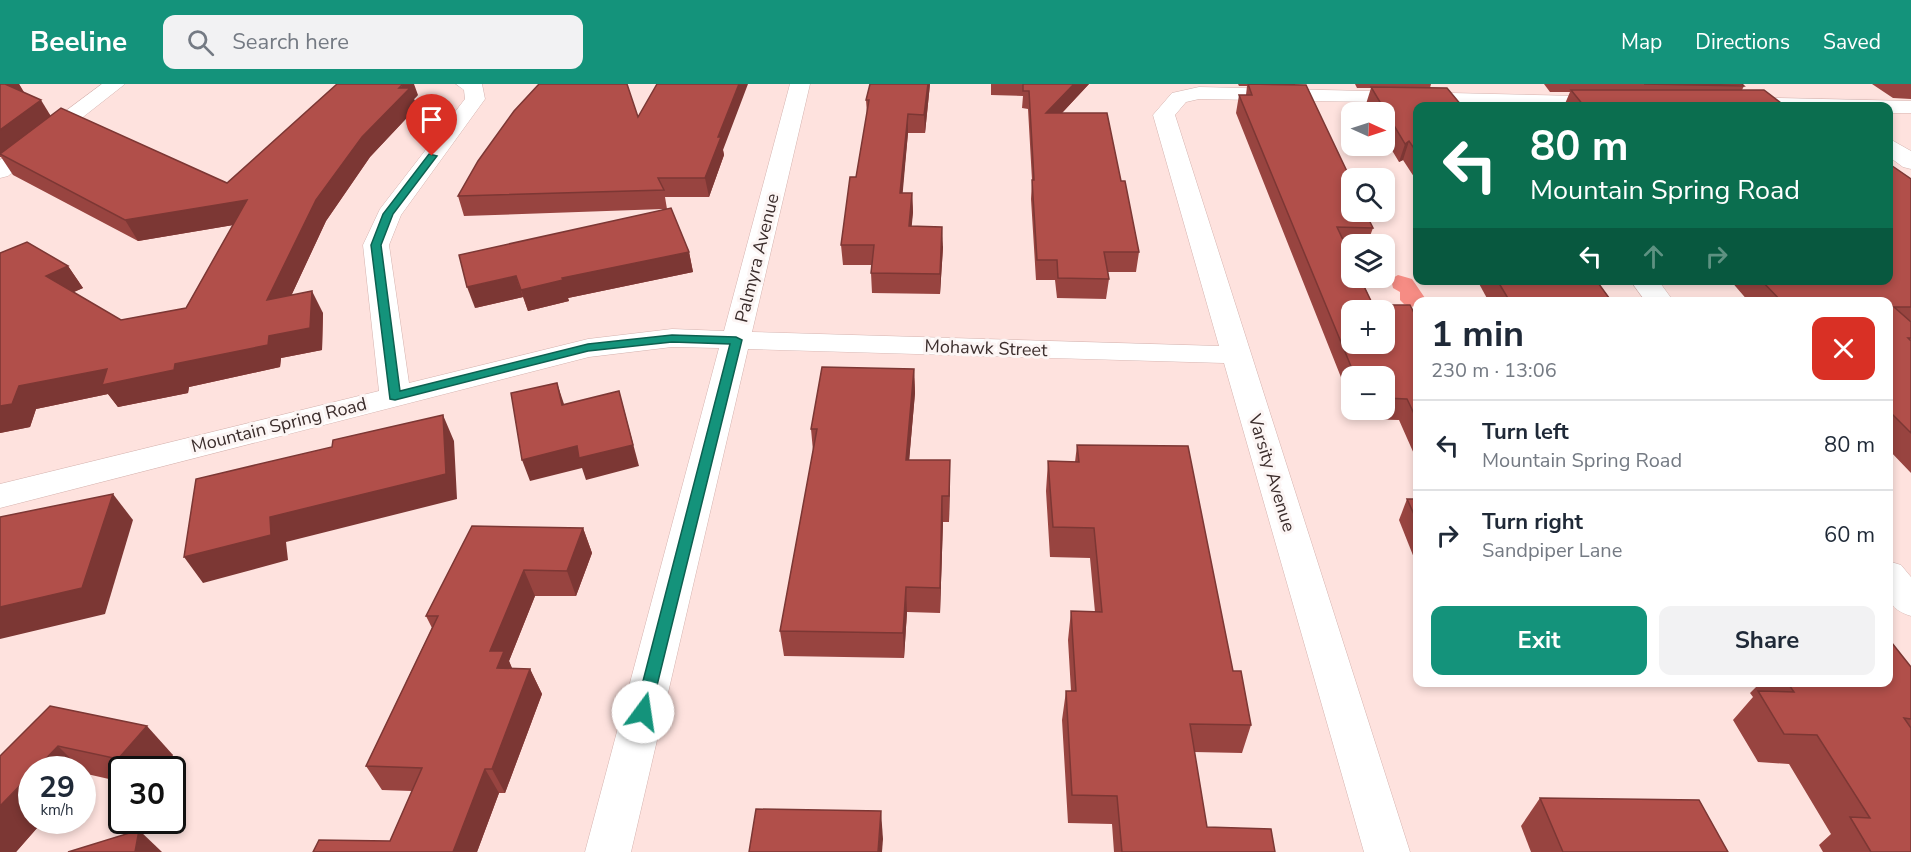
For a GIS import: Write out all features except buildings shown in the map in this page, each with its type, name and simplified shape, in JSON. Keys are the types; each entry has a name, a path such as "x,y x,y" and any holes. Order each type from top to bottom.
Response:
{"street":[{"path":"0,171 115,84"},
{"name":"Palmyra Avenue","path":"608,852 800,84"},
{"path":"395,396 376,245 388,214 475,99 470,86"},
{"name":"Varsity Avenue","path":"1387,852 1164,115 1179,97 1199,93 1490,96"},
{"path":"1490,96 1633,101"},
{"path":"1893,107 1911,107"},
{"path":"1893,149 1911,162"},
{"path":"1647,285 1657,297"},
{"name":"Mountain Spring Road","path":"0,496 588,348 672,338 736,340"},
{"name":"Mohawk Street","path":"736,340 1237,355"},
{"path":"1893,581 1911,602"}],"shaded area":[{"path":"1398,275 1412,279 1413,285 1416,285 1424,297 1413,297 1413,307 1400,300 1400,292 1393,288 1395,288 1395,277"}],"route":[{"path":"432,156 388,214 376,245 395,396 588,348 672,338 736,340 643,712"}]}
